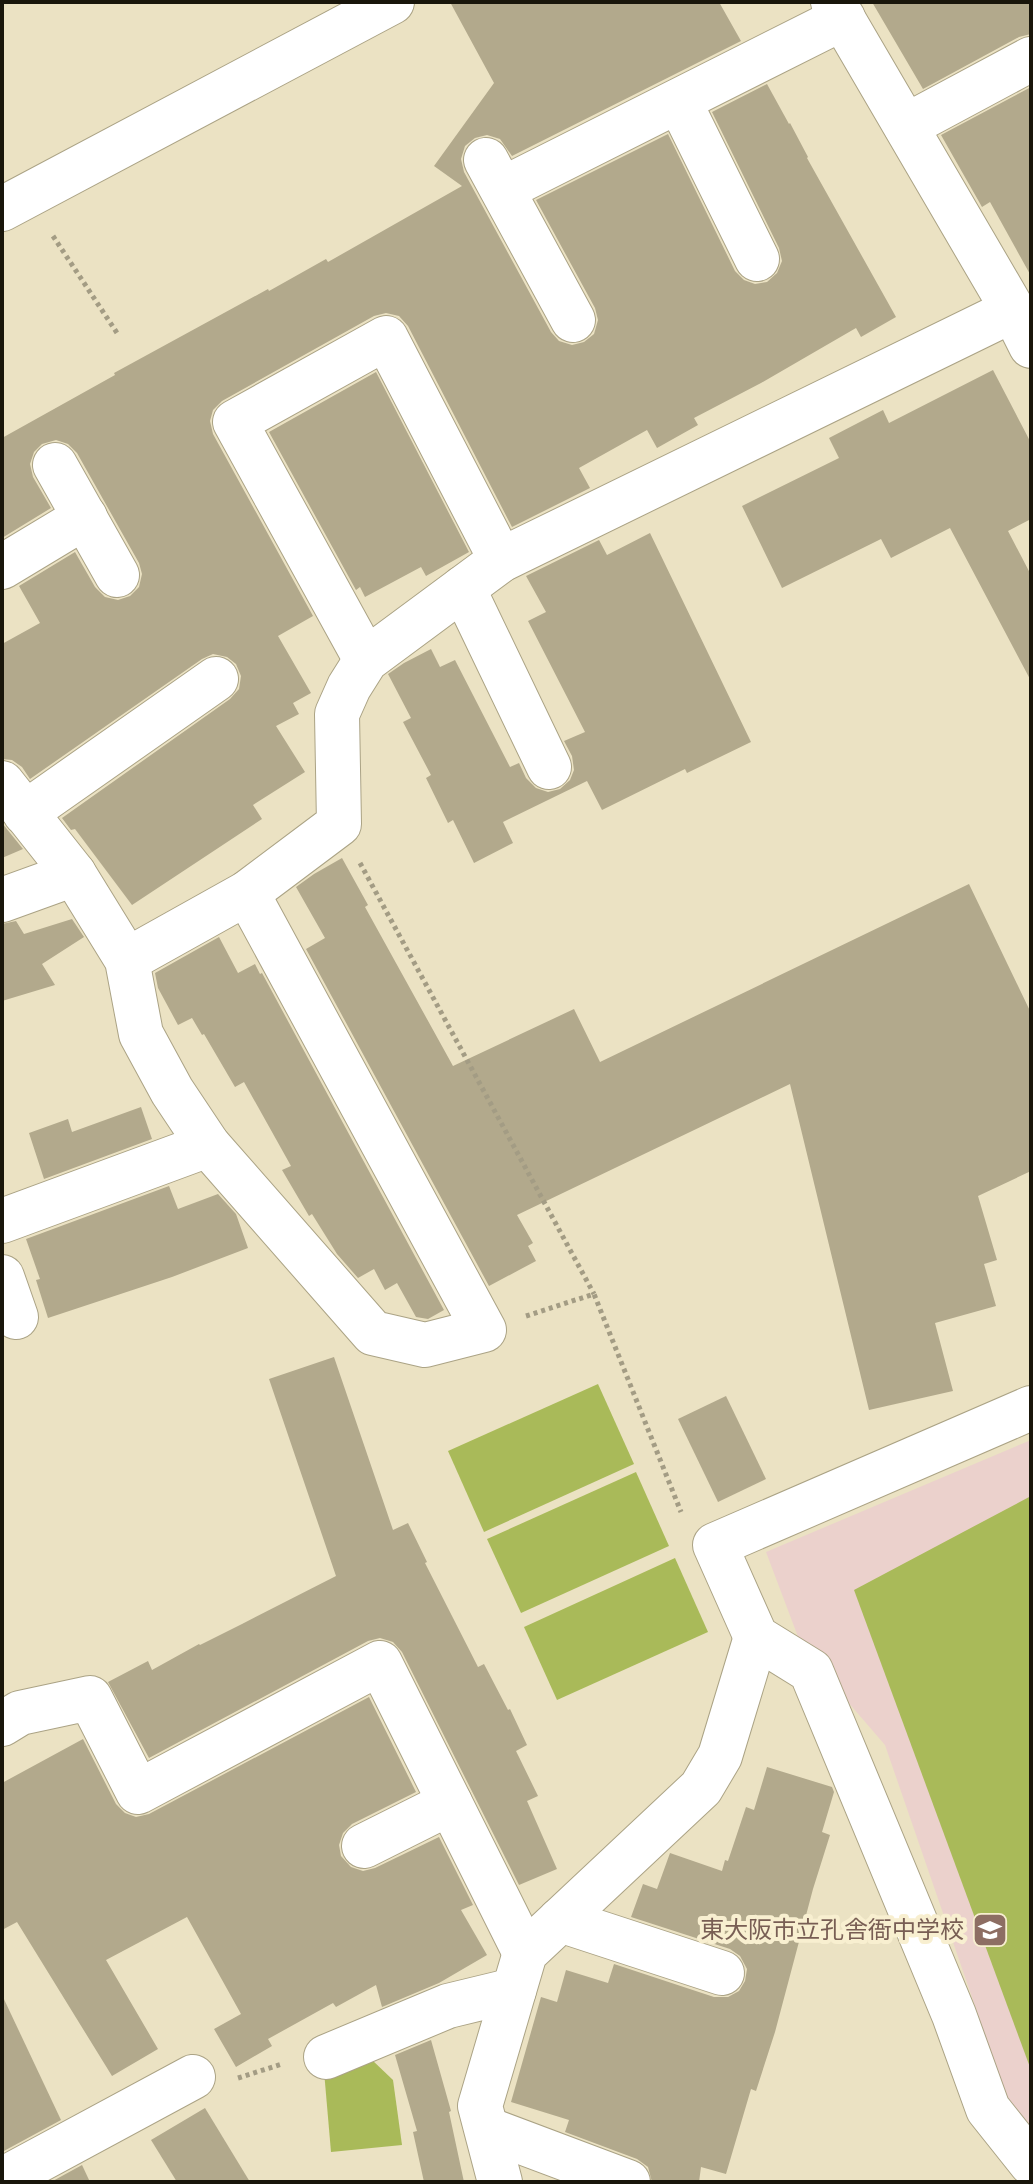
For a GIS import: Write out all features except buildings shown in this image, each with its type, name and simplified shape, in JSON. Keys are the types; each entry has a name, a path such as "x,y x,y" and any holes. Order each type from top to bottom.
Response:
{"street":[{"path":"14,202 392,2"},
{"path":"127,960 247,893 339,824 337,714 349,687 366,660 501,560 1022,328 838,10 679,101 494,175 573,320"},
{"path":"906,126 1031,59"},
{"path":"679,101 757,259"},
{"path":"366,660 235,422 386,338 501,560"},
{"path":"55,465 117,575"},
{"path":"2,567 85,517"},
{"path":"463,588 549,767"},
{"path":"216,679 13,798 74,874 127,960 141,1034 172,1091 208,1145 373,1333 425,1345 484,1330 247,893"},
{"path":"2,900 74,874"},
{"path":"2,1221 208,1145"},
{"path":"1031,1408 715,1545 756,1637 811,1671 954,2015 988,2109 1031,2163"},
{"path":"500,2182 480,2106 519,1972 560,1920 701,1788 720,1756 756,1637"},
{"path":"2,1724 20,1713 90,1698 138,1792 380,1663 450,1803 519,1972"},
{"path":"364,1846 450,1803"},
{"path":"560,1920 722,1973"},
{"path":"326,2057 448,2006 519,1972"},
{"path":"2,2180 193,2077"},
{"path":"487,2129 628,2182"}],"path":[{"path":"14,202 119,336"},
{"path":"339,824 594,1294 690,1535 715,1545"},
{"path":"484,1330 594,1294"},
{"path":"193,2077 235,2079 284,2064 326,2057"}],"shaded area":[{"name":"東大阪市立孔舎衙中学校","path":"1031,1440 1031,2137 1013,2116 885,1745 803,1650 766,1552"}],"green space":[{"path":"598,1384 634,1464 484,1532 448,1451"},
{"path":"636,1472 669,1546 521,1613 487,1539"},
{"path":"1031,1496 1031,2070 854,1590"},
{"path":"675,1558 708,1632 557,1700 524,1627"},
{"path":"371,2059 393,2080 402,2145 331,2152 324,2071"}],"place":[{"name":"東大阪市立孔舎衙中学校","path":"990,1930"}]}
